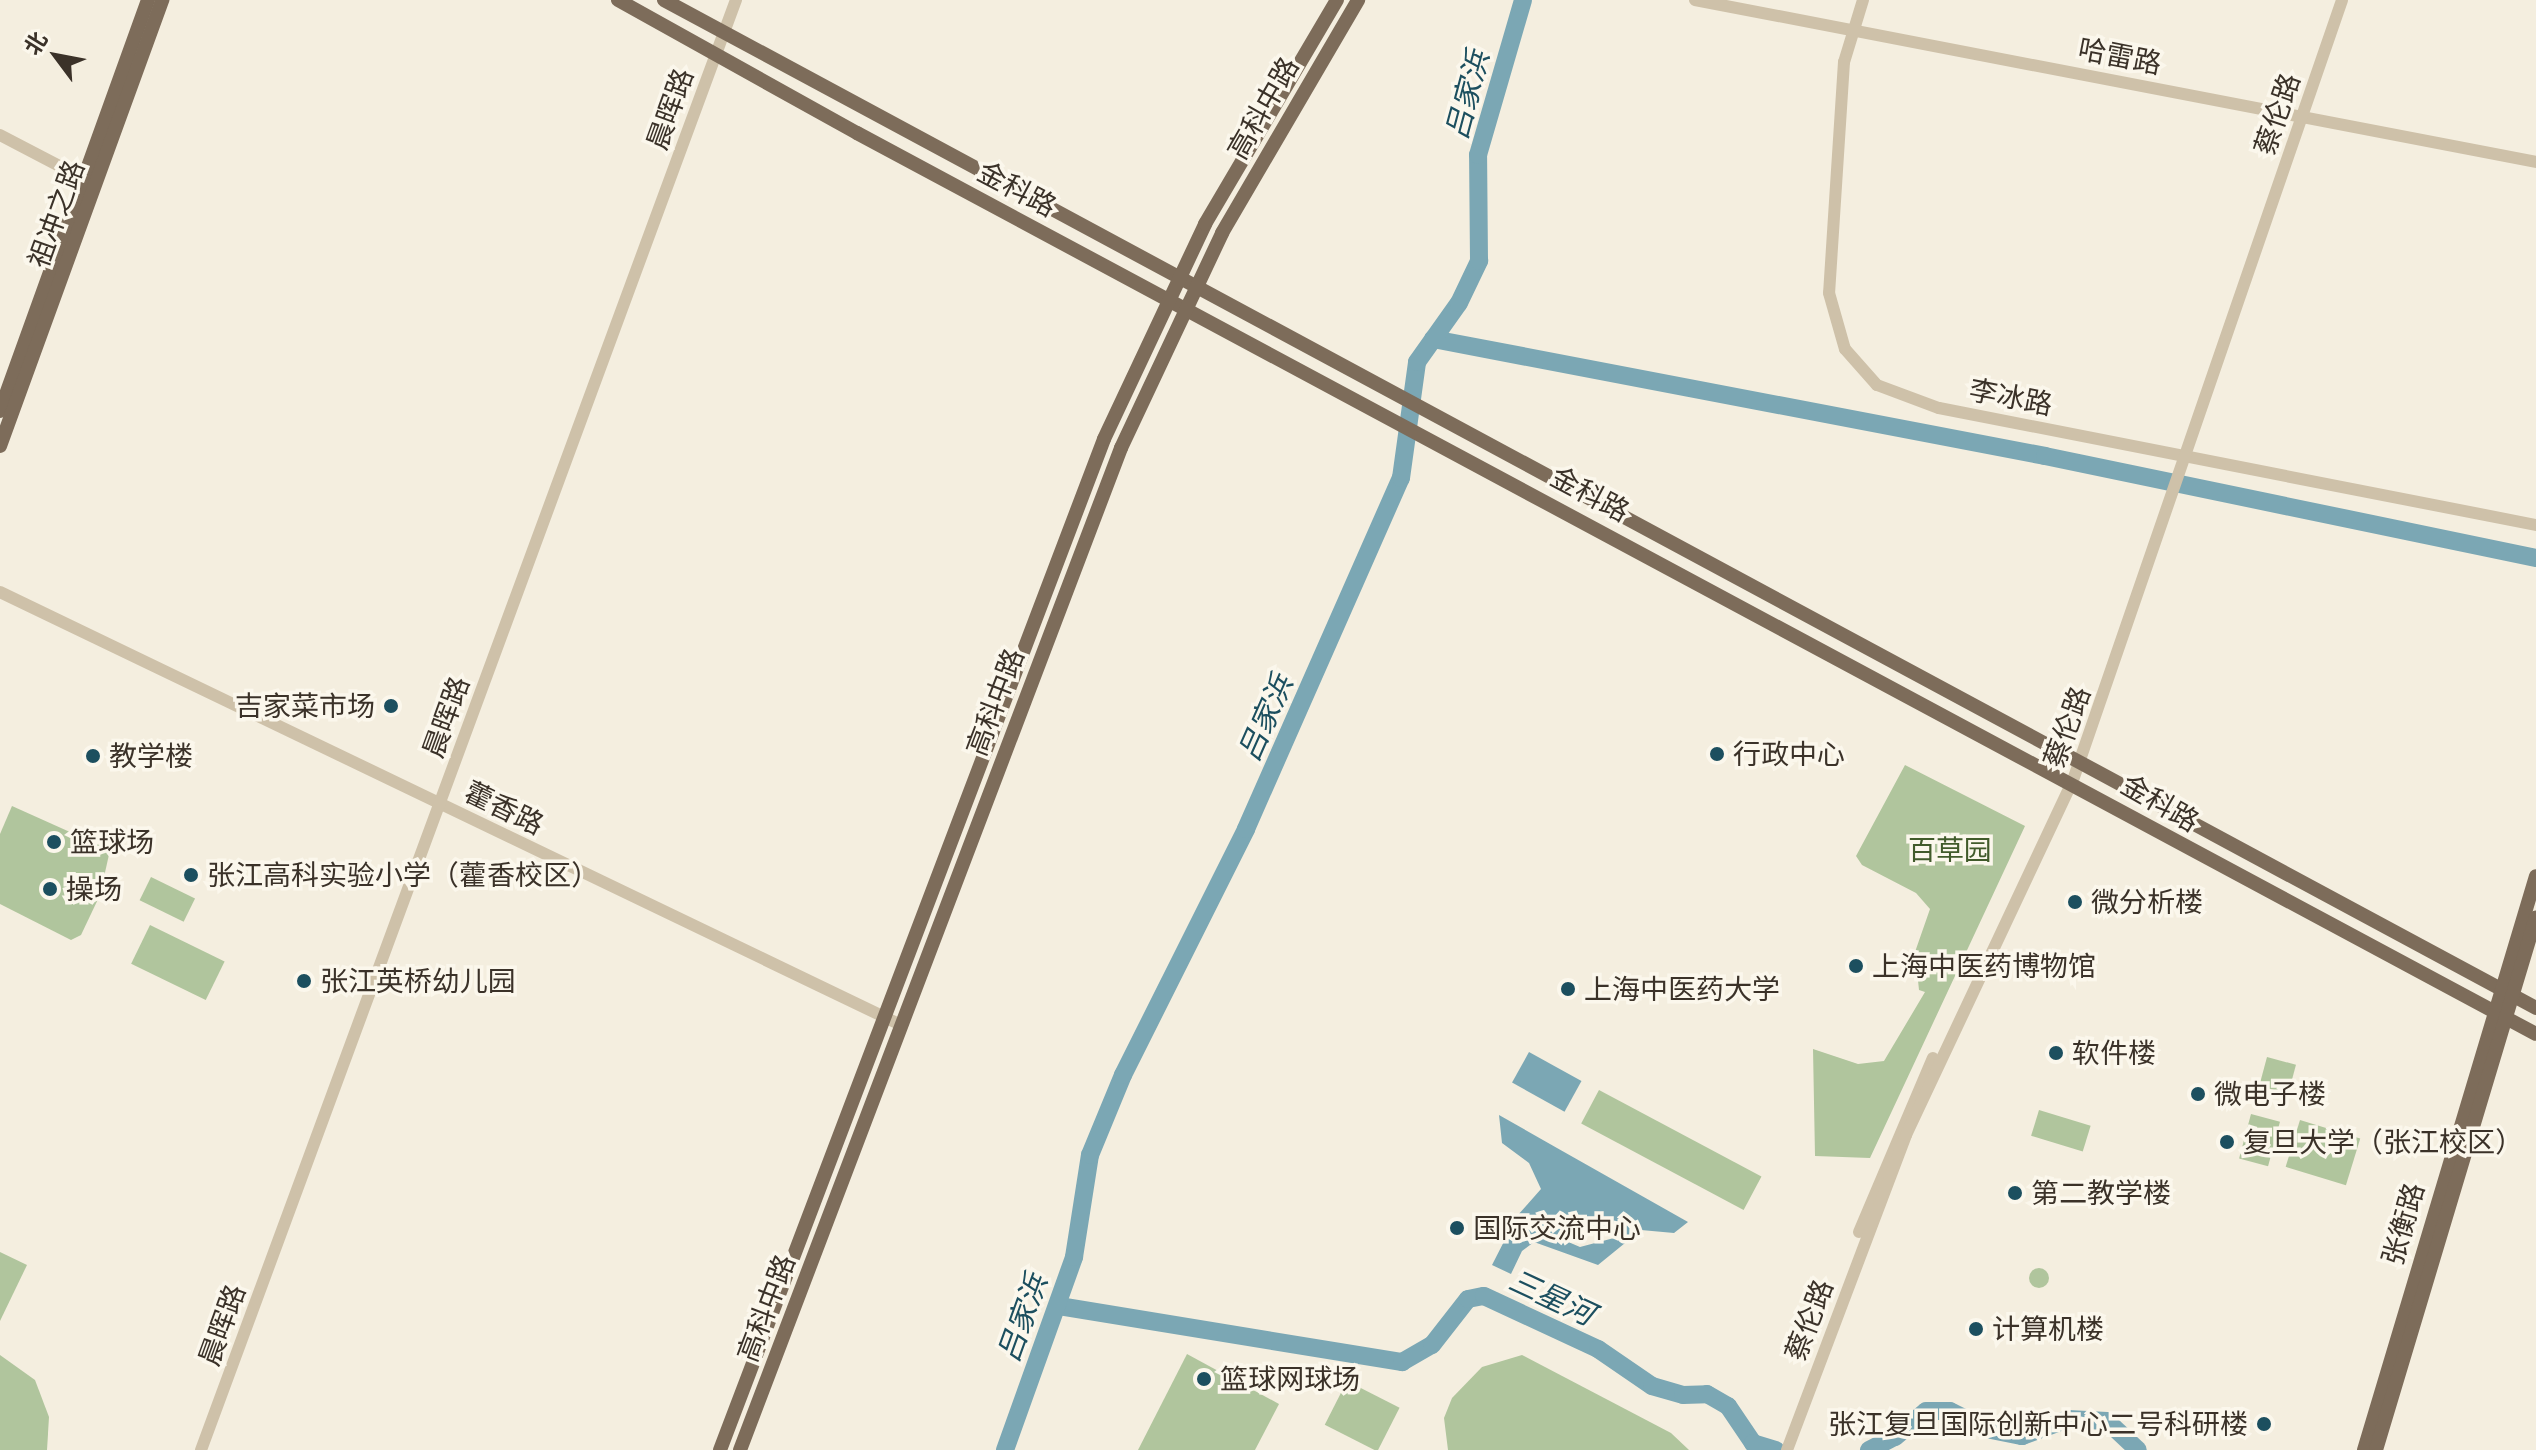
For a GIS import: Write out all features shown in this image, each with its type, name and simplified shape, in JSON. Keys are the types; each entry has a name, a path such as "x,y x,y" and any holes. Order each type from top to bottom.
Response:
{"main road":[{"name":"祖冲之路","path":"0,446 148,0"},
{"name":"祖冲之路","path":"0,411 162,0"},
{"name":"金科路","path":"618,0 2068,781 2221,868 2536,1034"},
{"name":"金科路","path":"664,0 2536,1008"},
{"name":"高科中路","path":"720,1450 1070,525 1179,277 1231,177 1337,0"},
{"name":"高科中路","path":"740,1450 1087,533 1196,286 1254,174 1358,0"},
{"name":"张衡路","path":"2364,1450 2506,992 2536,876"},
{"name":"张衡路","path":"2506,992 2536,917"},
{"name":"张衡路","path":"2376,1450 2499,1015"}],"street":[{"name":"晨晖路","path":"201,1450 736,0"},
{"name":"哈雷路","path":"1695,0 2536,162"},
{"name":"李冰路","path":"1863,0 1850,30 1829,293 1833,322 1859,369 1877,385 1919,403 2181,460 2536,525"},
{"name":"蔡伦路","path":"1784,1450 1893,1143 2077,760 2298,116 2334,0"},
{"name":"蔡伦路","path":"2298,116 2342,0"},
{"path":"0,135 89,182"},
{"name":"藿香路","path":"0,592 901,1025"}],"green space":[{"name":"百草园","path":"1905,765 2025,826 1870,1158 1815,1156 1813,1049 1858,1064 1884,1061 1925,992 1919,990 1915,952 1930,909 1916,893 1862,865 1856,856"},
{"name":"操场","path":"12,806 110,850 100,895 81,935 71,940 0,904 0,834"},
{"path":"151,877 195,898 184,922 140,900"},
{"path":"150,925 225,961 206,1000 131,964"},
{"path":"2267,1057 2296,1065 2288,1094 2259,1086"},
{"path":"1599,1090 1761,1176 1744,1210 1581,1124"},
{"path":"2039,1110 2091,1126 2083,1152 2031,1136"},
{"path":"2251,1114 2280,1122 2268,1166 2239,1158"},
{"path":"2300,1120 2360,1138 2346,1185 2286,1167"},
{"path":"0,1252 27,1265 0,1321"},
{"path":"2035,1268 2043,1268 2049,1278 2043,1288 2035,1288 2029,1282 2029,1274"},
{"name":"篮球网球场","path":"1187,1354 1279,1404 1255,1450 1138,1450"},
{"path":"0,1355 35,1380 49,1417 47,1450 0,1450"},
{"path":"1522,1355 1671,1433 1689,1450 1448,1450 1444,1418 1452,1398 1482,1367"},
{"path":"1347,1381 1400,1408 1378,1450 1325,1425"}],"water":[{"path":"1529,1052 1581,1081 1565,1112 1512,1083"},
{"path":"1499,1115 1688,1222 1674,1233 1641,1230 1598,1265 1534,1242 1522,1251 1511,1274 1492,1265 1517,1216 1541,1189 1529,1163 1502,1143","holes":["1570,1223 1606,1227 1614,1238 1580,1247 1566,1241 1563,1229"]}],"waterway":[{"name":"吕家浜","path":"1005,1450 1074,1257 1090,1155 1123,1075 1246,829 1401,478 1417,362 1459,303 1479,261 1478,155 1523,0"},
{"path":"1433,339 2045,456 2536,558"},
{"name":"三星河","path":"1059,1306 1402,1362 1432,1345 1468,1299 1484,1296 1598,1349 1652,1386 1683,1395 1707,1394 1728,1406 1753,1443 1776,1450"},
{"name":"三星河","path":"1869,1450 1895,1437 1926,1411 1950,1411 1986,1429 2022,1436 2068,1419 2107,1421 2138,1450"}],"place":[{"name":"吉家菜市场","path":"391,706"},
{"name":"行政中心","path":"1717,754"},
{"name":"教学楼","path":"93,756"},
{"name":"篮球场","path":"54,842"},
{"name":"张江高科实验小学（藿香校区）","path":"191,875"},
{"name":"操场","path":"50,889"},
{"name":"微分析楼","path":"2075,902"},
{"name":"上海中医药博物馆","path":"1856,966"},
{"name":"张江英桥幼儿园","path":"304,981"},
{"name":"上海中医药大学","path":"1568,989"},
{"name":"软件楼","path":"2056,1053"},
{"name":"微电子楼","path":"2198,1094"},
{"name":"复旦大学（张江校区）","path":"2227,1142"},
{"name":"第二教学楼","path":"2015,1193"},
{"name":"国际交流中心","path":"1457,1228"},
{"name":"计算机楼","path":"1976,1329"},
{"name":"篮球网球场","path":"1204,1379"},
{"name":"张江复旦国际创新中心二号科研楼","path":"2264,1424"}]}
